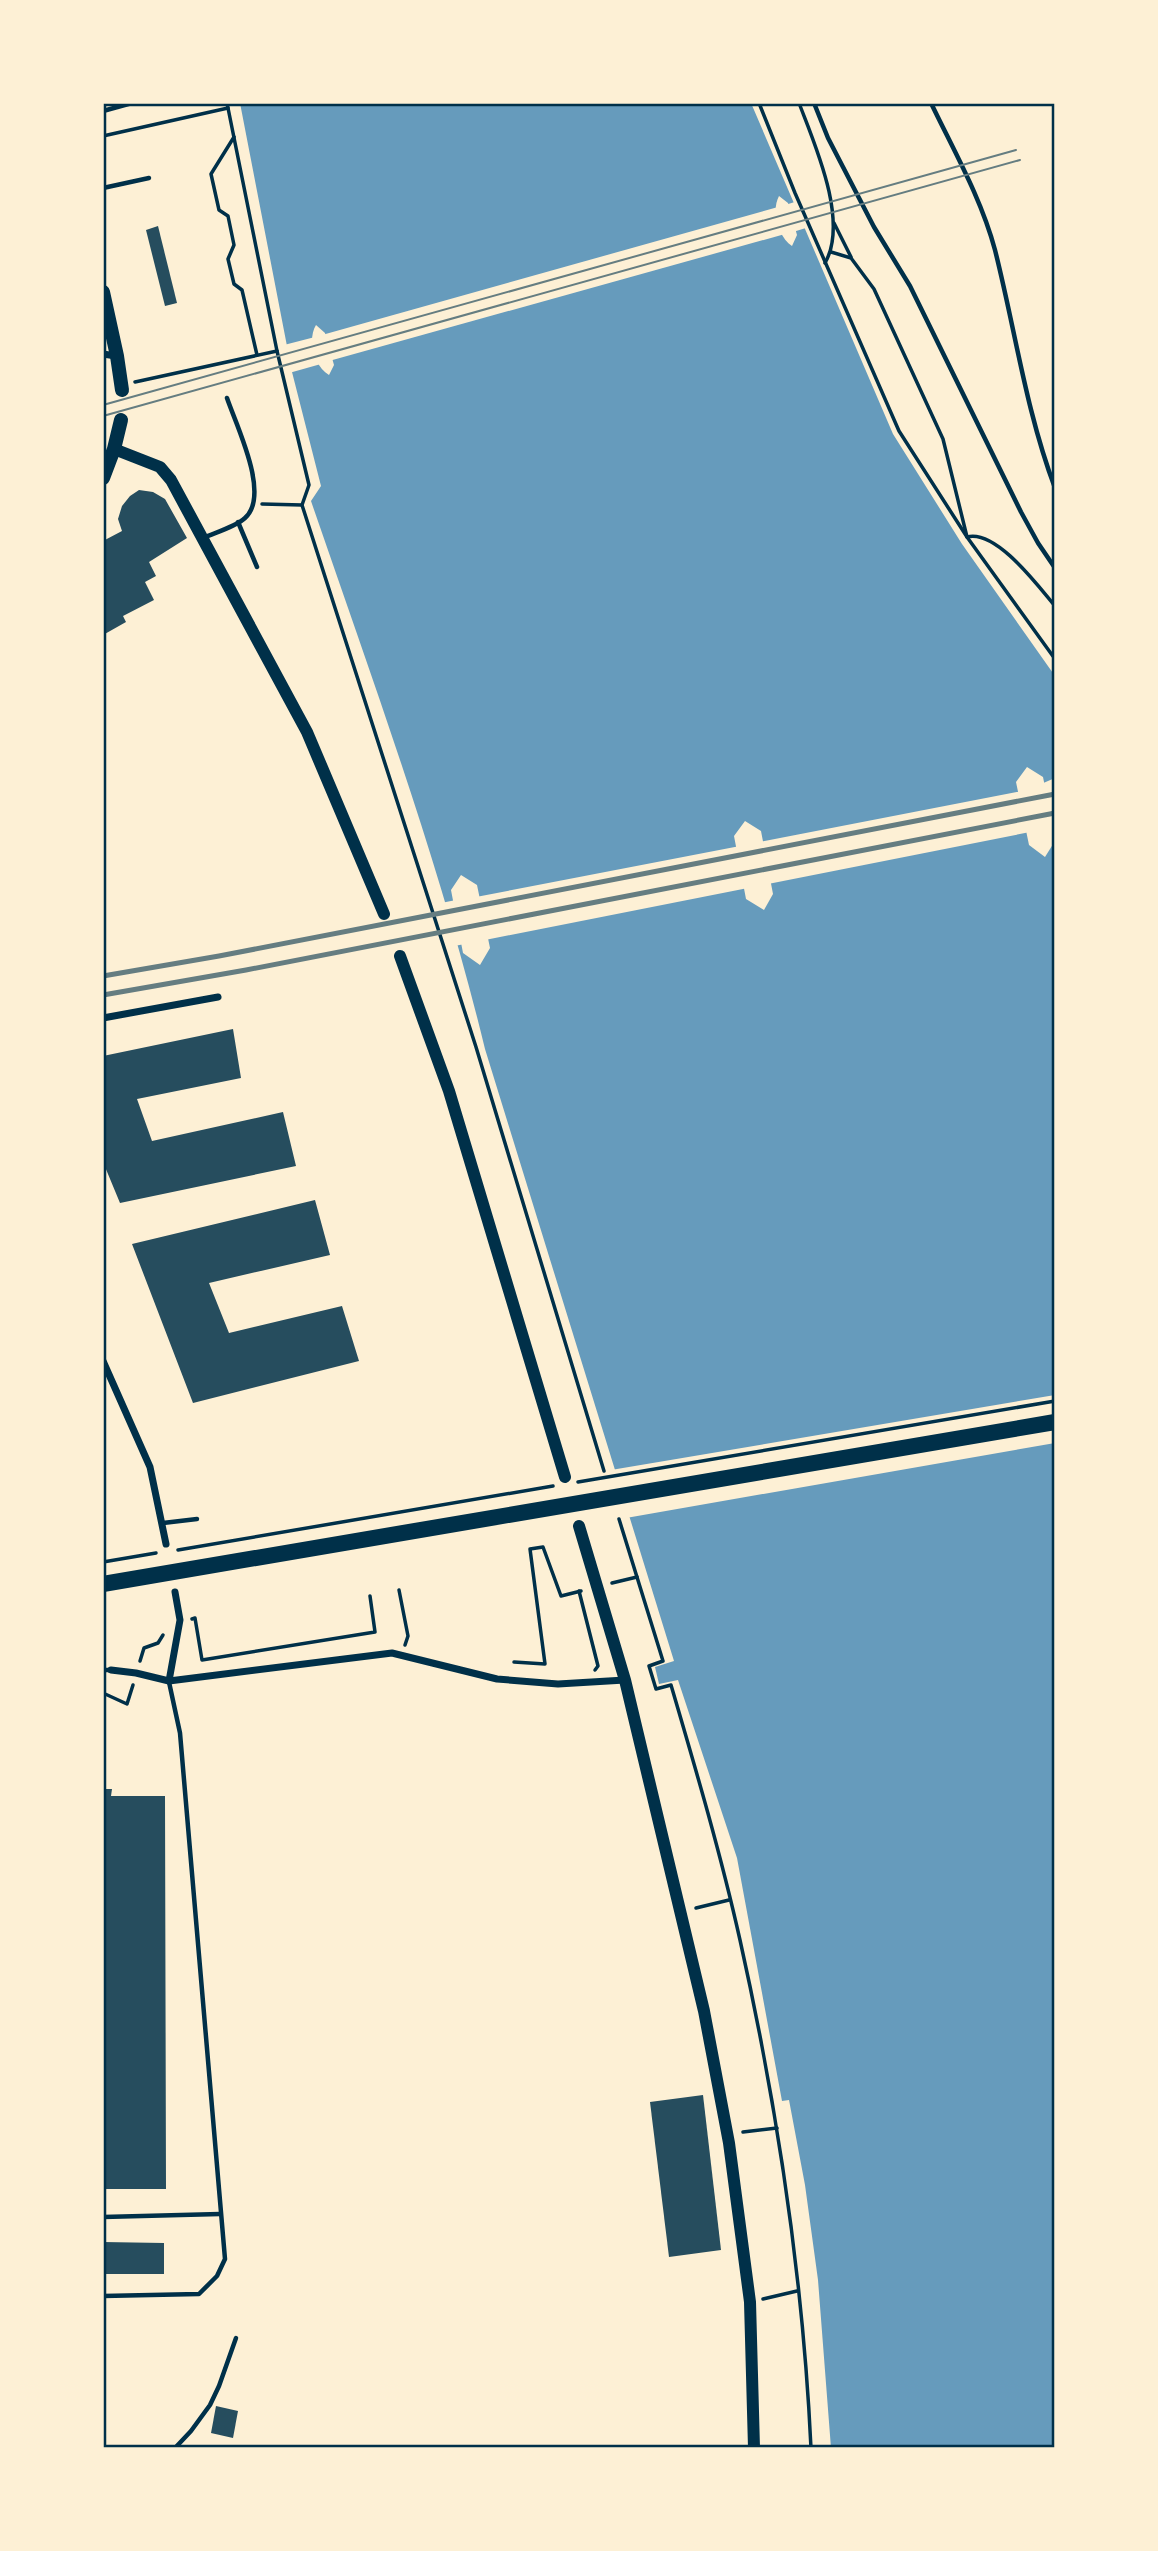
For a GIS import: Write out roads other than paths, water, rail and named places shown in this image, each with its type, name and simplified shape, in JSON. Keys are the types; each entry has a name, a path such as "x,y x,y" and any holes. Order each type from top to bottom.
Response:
{"main road":[{"path":"103,292 110,355 121,388"},
{"path":"103,478 121,420"},
{"path":"103,1584 1055,1422"}],"street":[{"path":"114,449 160,467 171,480 307,732 384,914"},
{"path":"400,957 449,1091 565,1478"},
{"path":"103,1018 218,997"},
{"path":"103,1361 150,1466 166,1544"},
{"path":"579,1526 625,1681 704,2011 729,2143 750,2302 754,2448"},
{"path":"169,1681 180,1620 175,1592"},
{"path":"107,1670 136,1672 169,1681 392,1653 496,1679 558,1684 625,1681"}],"lane":[{"path":"103,111 132,103"},
{"path":"814,103 828,138 874,227 909,286 1021,512 1055,568"},
{"path":"931,103 979,201 995,248 1025,385 1055,488"},
{"path":"103,188 149,178"},
{"path":"204,537 245,518 255,495 254,478 227,398"},
{"path":"238,522 257,567"},
{"path":"163,1523 197,1519"},
{"path":"103,2296 199,2294 217,2276 225,2259 180,1733 169,1681"},
{"path":"103,2217 220,2214"},
{"path":"175,2448 210,2405 236,2338"}],"water":[{"path":"240,103 751,103 893,434 962,544 1055,676 1055,837 1043,777 1027,767 1016,782 1029,845 1045,857 1055,841 1055,2448 831,2448 818,2280 805,2185 789,2100 782,2101 737,1858 678,1680 659,1684 655,1667 674,1661 485,1049 427,842 311,501 321,486 292,372","holes":["779,196 788,203 797,235 792,246 777,223","316,325 325,333 334,365 329,375 316,359 312,345","745,821 761,831 773,894 764,910 746,899 734,836","461,875 477,885 490,948 480,965 463,953 451,890"]}],"tram line":[{"path":"103,405 1016,150"},
{"path":"103,416 1020,160"}],"railway":[{"path":"103,976 219,956 1055,794"},
{"path":"103,995 246,970 1055,813"}]}
